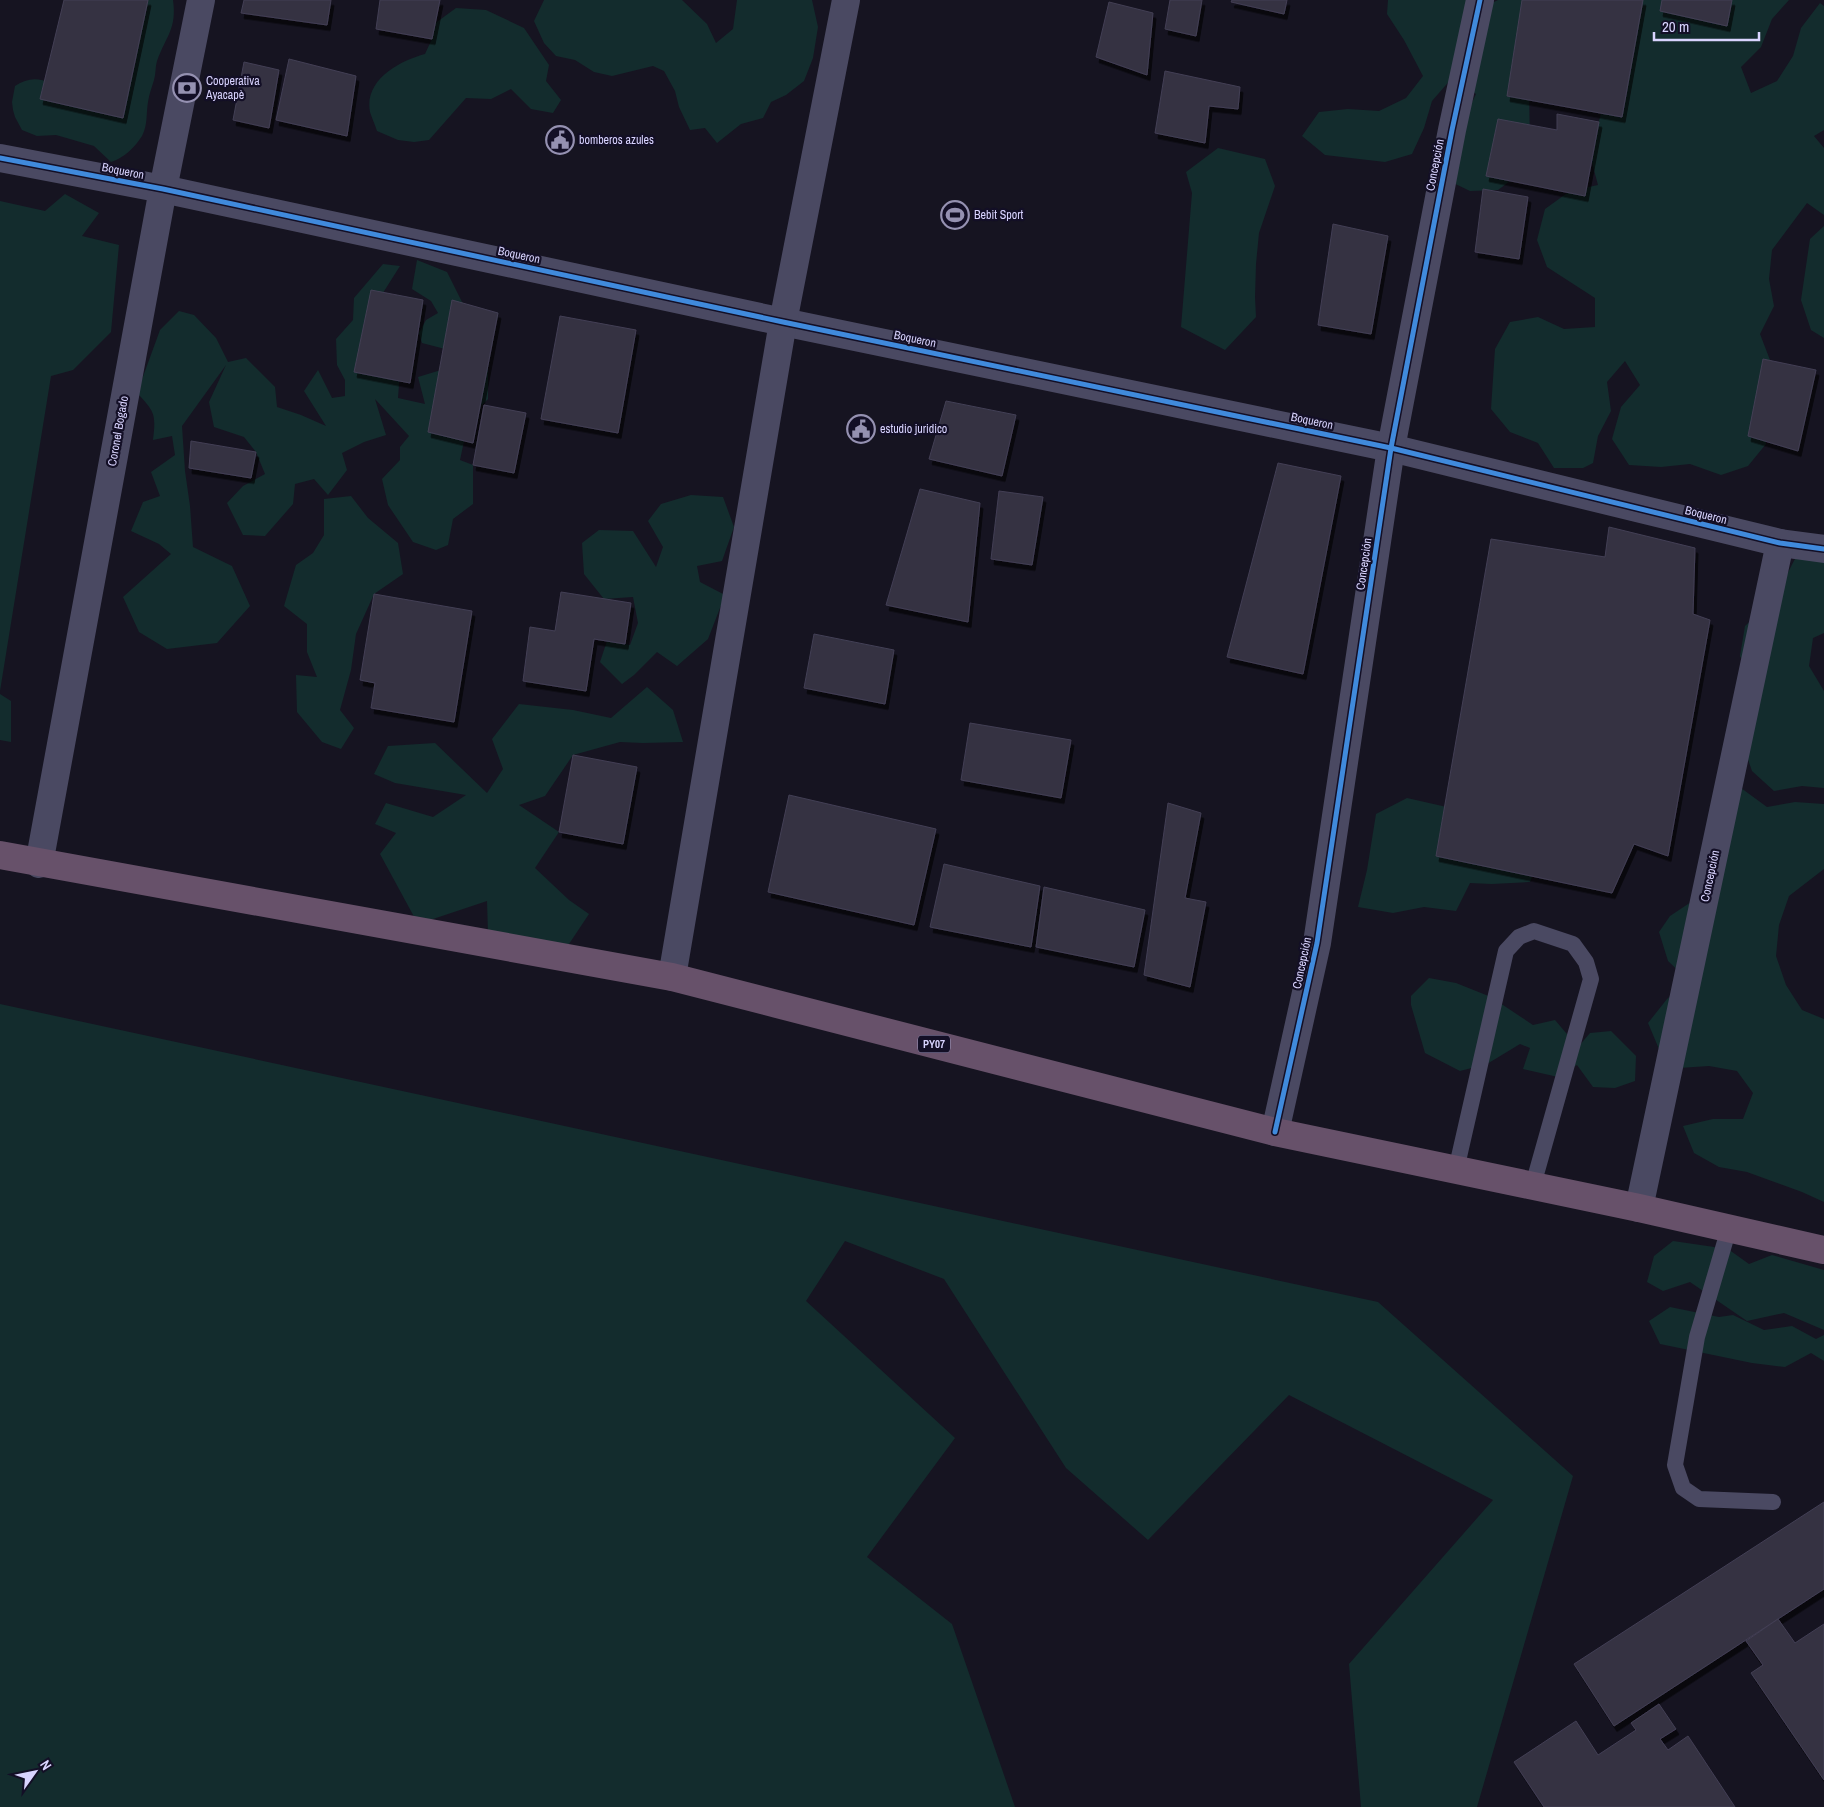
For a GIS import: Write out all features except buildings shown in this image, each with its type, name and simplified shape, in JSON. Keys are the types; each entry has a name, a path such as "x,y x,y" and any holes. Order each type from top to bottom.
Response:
{"highway":[{"name":"PY07","path":"0,855 39,864 672,977 1276,1132 1533,1185 1824,1250"}],"street":[{"name":"Coronel Bogado","path":"39,864 163,189 201,0"},
{"path":"672,977 783,322 846,0"},
{"name":"Concepción","path":"1276,1132 1317,943 1391,448 1452,130 1480,0"},
{"name":"Boqueron","path":"0,158 163,189 783,322 1391,448 1780,543 1824,549"},
{"name":"Concepción","path":"1639,1208 1780,543"}],"lane":[{"path":"1456,1170 1506,951 1519,937 1534,931 1572,944 1586,962 1591,979 1533,1185"},
{"path":"1729,1228 1697,1337 1675,1465 1682,1488 1699,1499 1773,1502"}],"green space":[{"path":"140,0 173,0 174,10 170,32 156,63 155,78 148,99 144,132 133,148 125,155 111,162 94,146 56,135 37,136 22,130 13,110 12,102 15,86 32,79 51,83"},
{"path":"544,0 682,0 707,24 716,43 733,29 737,0 812,0 818,27 813,58 804,81 786,95 771,102 763,118 741,124 717,143 705,128 690,130 679,107 675,91 664,71 653,66 612,76 594,72 575,60 556,56 544,43 534,21"},
{"path":"1388,0 1467,0 1484,7 1498,0 1789,0 1772,19 1761,47 1741,67 1751,93 1777,81 1793,56 1801,28 1820,3 1824,6 1824,130 1814,136 1824,148 1824,215 1807,203 1772,250 1769,279 1774,306 1760,334 1770,360 1766,388 1766,444 1748,466 1721,475 1690,464 1661,467 1629,465 1612,439 1621,407 1640,385 1625,361 1607,382 1611,411 1598,436 1593,463 1583,468 1554,468 1538,443 1510,432 1491,409 1495,349 1510,322 1538,317 1564,329 1595,327 1595,298 1547,267 1537,240 1545,209 1570,191 1598,185 1590,155 1605,98 1529,87 1530,147 1521,173 1498,190 1470,191 1443,178 1463,121 1476,94 1452,78 1432,101 1424,128 1412,154 1385,162 1325,155 1302,136 1319,112 1348,109 1379,111 1406,98 1423,76 1404,40 1387,14"},
{"path":"456,8 486,10 524,28 549,65 546,81 561,100 553,113 531,109 511,89 491,99 466,98 429,140 414,142 398,140 377,131 370,112 372,90 378,81 395,67 425,54 432,39 426,30"},
{"path":"1218,148 1265,159 1275,186 1259,233 1256,264 1256,317 1225,350 1181,327 1192,193 1186,172"},
{"path":"65,194 99,213 82,236 119,245 111,332 73,370 51,376 0,691 0,201 45,211"},
{"path":"1824,226 1824,338 1811,330 1801,300 1810,239"},
{"path":"417,260 447,272 462,302 494,326 488,363 488,399 469,418 460,460 473,465 473,504 453,519 448,545 436,550 413,542 388,505 382,479 400,460 400,447 409,436 375,399 386,435 364,442 342,453 347,470 328,495 314,479 295,484 293,504 265,536 243,535 227,503 243,486 265,474 256,452 244,437 214,427 209,402 226,365 182,426 185,471 193,547 232,566 250,606 217,643 167,649 139,632 123,597 171,554 159,544 131,531 143,502 160,496 151,472 175,455 172,436 153,440 153,414 137,393 160,330 179,311 194,315 216,338 228,362 246,358 275,387 277,407 326,426 304,391 318,370 332,398 345,396 345,380 337,365 336,339 353,320 354,298 383,264 400,266 381,296 400,371 398,398 425,404 418,377 441,370 445,349 422,343 419,333 426,320 438,313 431,301 412,289"},
{"path":"691,495 723,497 734,527 722,561 697,566 700,582 725,595 708,639 677,666 657,652 622,684 600,662 607,641 630,645 638,623 633,597 604,599 584,574 582,543 599,530 633,531 656,567 663,547 648,521 661,504"},
{"path":"351,496 368,518 398,543 403,574 374,594 356,634 351,670 340,710 354,728 341,749 322,742 297,712 296,675 317,677 307,652 307,624 284,606 296,565 313,553 324,535 324,499"},
{"path":"1824,540 1824,633 1813,638 1809,666 1824,691 1824,788 1802,786 1774,791 1752,771 1742,742 1753,682 1740,656 1745,626 1767,606 1783,582 1797,555"},
{"path":"647,687 673,710 683,742 620,742 573,755 545,796 519,805 559,832 535,868 569,900 589,914 561,956 488,933 487,901 418,924 380,854 396,833 375,824 386,803 433,817 466,795 395,783 374,774 388,746 435,743 487,793 503,769 492,739 519,704 573,710 611,718"},
{"path":"0,694 11,701 11,742 0,740"},
{"path":"1741,788 1767,807 1795,802 1824,804 1824,869 1789,896 1779,925 1776,956 1786,985 1802,1010 1824,1019 1824,1202 1747,1172 1719,1167 1694,1153 1683,1126 1713,1119 1743,1119 1753,1093 1737,1071 1709,1066 1679,1068 1659,1049 1648,1023 1667,999 1688,980 1668,961 1659,932 1670,916 1694,900"},
{"path":"1407,798 1451,808 1540,856 1530,882 1470,883 1456,911 1424,907 1393,913 1358,907 1367,870 1376,814"},
{"path":"1429,978 1456,983 1491,997 1533,1025 1555,1020 1578,1047 1590,1033 1611,1031 1636,1056 1635,1081 1615,1088 1593,1087 1577,1065 1558,1077 1523,1069 1530,1048 1520,1044 1487,1064 1460,1071 1425,1053 1411,1005 1411,996"},
{"path":"0,1004 1378,1302 1573,1476 1477,1807 1361,1807 1349,1664 1493,1500 1289,1395 1148,1540 1066,1468 944,1279 845,1241 806,1301 955,1438 867,1557 952,1624 1015,1807 0,1807"},
{"path":"1673,1241 1728,1249 1749,1264 1772,1255 1824,1270 1824,1330 1784,1313 1747,1321 1690,1282 1663,1291 1647,1282 1654,1256"},
{"path":"1670,1307 1719,1317 1733,1315 1764,1330 1792,1326 1816,1339 1824,1335 1824,1361 1811,1353 1785,1367 1752,1363 1660,1344 1649,1321"}],"cycle path":[{"path":"1275,1132 1317,943 1391,448 1452,130 1480,0"},
{"path":"0,158 163,189 783,322 1391,448 1780,543 1824,549"}],"place":[{"name":"Cooperativa Ayacapè","path":"187,88"},
{"name":"bomberos azules","path":"560,140"},
{"name":"Bebit Sport","path":"955,215"},
{"name":"estudio juridico","path":"861,429"}]}
